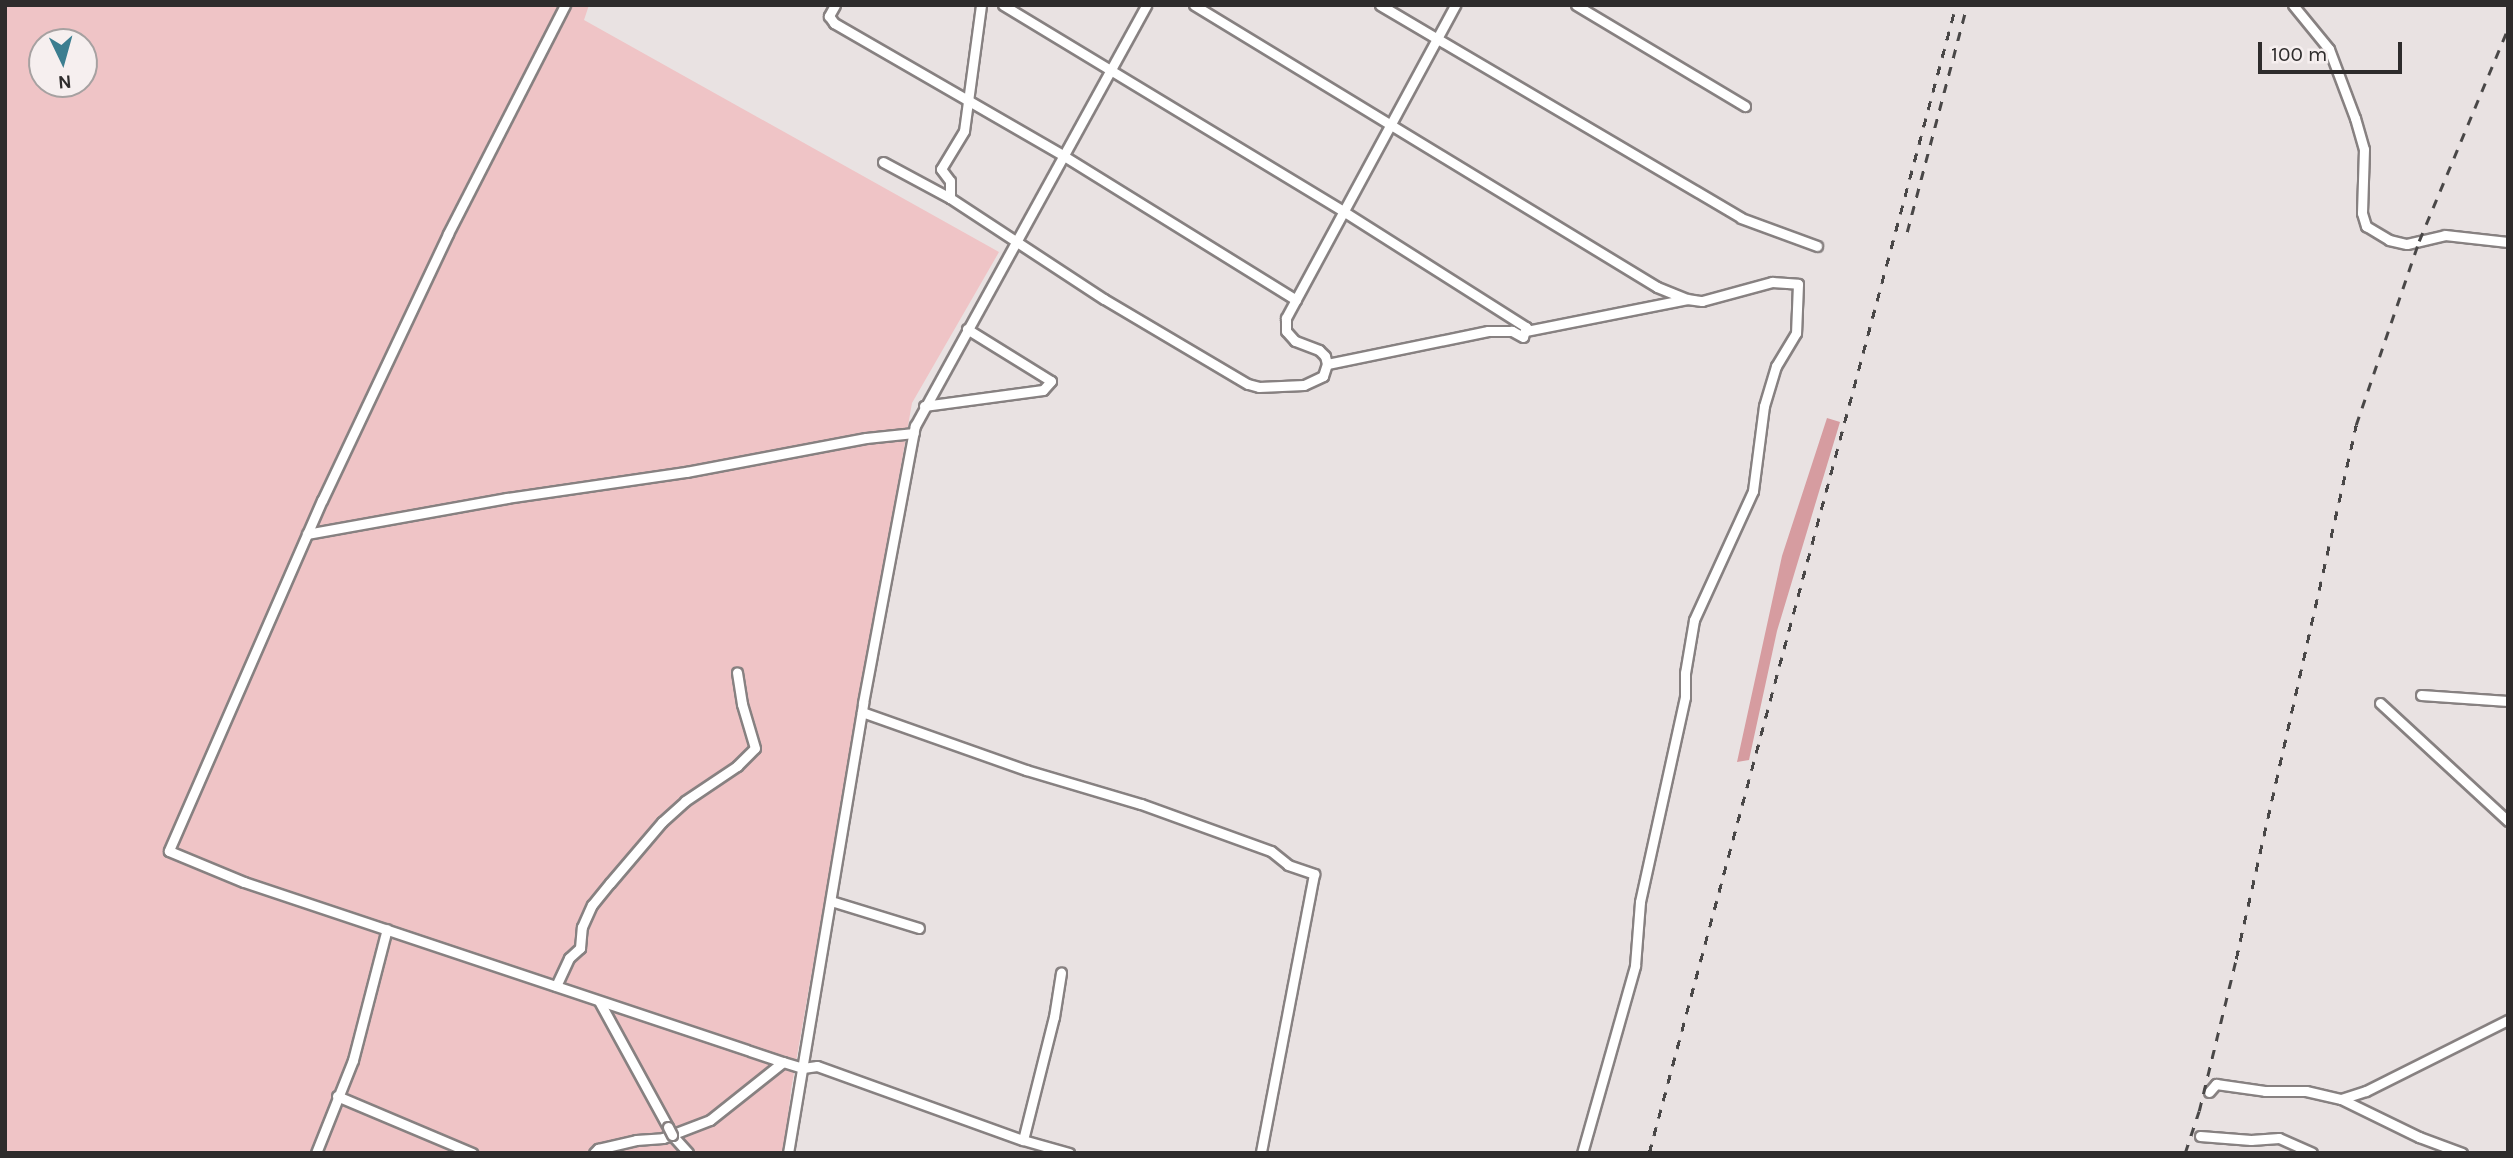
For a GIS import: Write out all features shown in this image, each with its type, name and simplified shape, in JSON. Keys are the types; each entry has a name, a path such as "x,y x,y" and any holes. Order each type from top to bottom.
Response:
{"street":[{"path":"565,5 448,234 307,534 169,852 244,882 783,1062 803,1068 817,1066 1024,1140 1069,1153"},
{"path":"835,5 829,16 834,23 1064,156 1296,300"},
{"path":"950,198 950,181 941,169 964,131 982,5"},
{"path":"1003,5 1343,211 1522,323 1527,331"},
{"path":"789,1153 862,712 914,433 924,407 1146,5"},
{"path":"1194,5 1657,287 1687,299 1702,301 1772,282 1798,284 1796,333 1776,366 1764,406 1754,491 1747,512 1694,620 1685,673 1685,697 1637,922 1634,966 1582,1153"},
{"path":"1380,5 1741,218 1818,246"},
{"path":"1328,364 1319,350 1295,341 1286,331 1286,318 1455,5"},
{"path":"1576,5 1745,106"},
{"path":"2293,5 2329,50 2355,118 2364,149 2362,213 2365,226 2389,240 2407,244 2445,235 2508,242"},
{"path":"884,162 950,198 1015,243 1248,384 1259,387 1304,385 1323,376 1328,364"},
{"path":"1328,364 1489,331 1512,331 1523,337 1527,331 1687,299"},
{"path":"924,407 1043,390 1051,381 967,329"},
{"path":"307,534 507,498 686,472 866,438 914,433"},
{"path":"556,986 569,958 580,948 582,927 592,905 610,883 662,822 685,801 737,766 755,748 742,704 737,672"},
{"path":"2421,695 2508,701"},
{"path":"2380,703 2508,821"},
{"path":"862,712 1026,770 1141,804 1271,851 1288,865 1314,874 1262,1153"},
{"path":"831,901 919,928"},
{"path":"316,1153 353,1059 387,929"},
{"path":"1024,1140 1054,1017 1061,973"},
{"path":"599,1000 670,1131 688,1153"},
{"path":"2341,1099 2366,1091 2508,1020"},
{"path":"594,1153 598,1149 636,1140 663,1138 710,1120 783,1062"},
{"path":"2209,1092 2216,1084 2265,1091 2306,1091 2341,1099 2419,1137 2462,1153"},
{"path":"337,1096 472,1153"},
{"path":"2200,1136 2251,1140 2278,1138 2312,1153"}],"shaded area":[{"path":"5,5 589,5 584,20 999,252 912,403 791,1090 784,1153 5,1153"},
{"path":"1827,418 1840,422 1777,631 1749,760 1737,762 1782,556"}],"railway":[{"path":"1649,1153 1956,5"},
{"path":"1907,232 1967,5"},
{"path":"2185,1153 2199,1111 2236,959 2356,425 2419,241 2508,28"}]}
